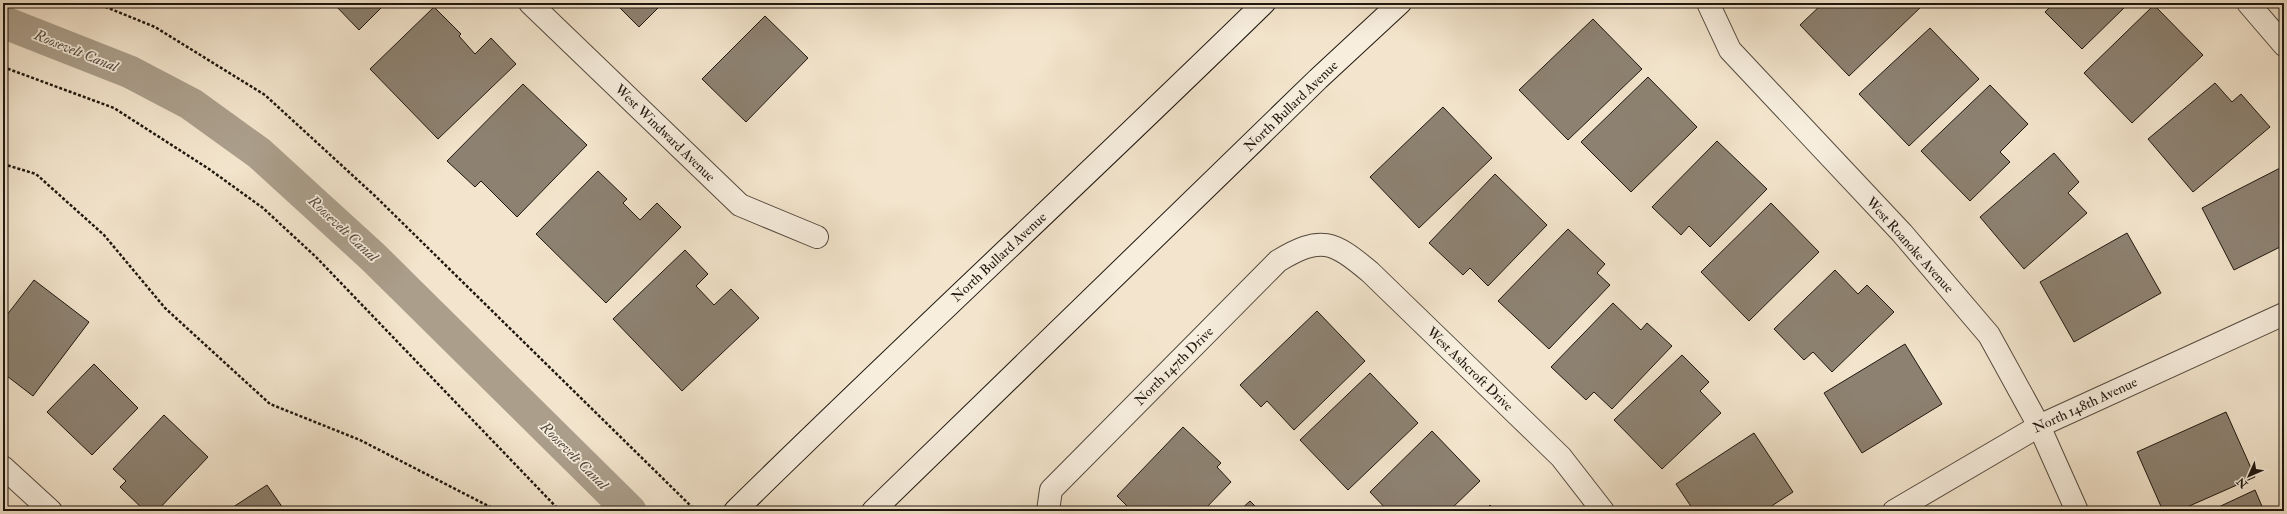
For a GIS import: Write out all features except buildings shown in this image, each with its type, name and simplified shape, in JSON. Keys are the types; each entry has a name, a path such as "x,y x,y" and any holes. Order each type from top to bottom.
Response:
{"street":[{"name":"West Windward Avenue","path":"530,3 740,205 817,237"},
{"name":"North Bullard Avenue","path":"734,511 890,359 1109,154 1264,3"},
{"name":"North Bullard Avenue","path":"872,511 1318,79 1400,3"},
{"name":"West Roanoke Avenue","path":"1708,3 1730,50 1902,233 1989,335 2038,426 2077,511"},
{"path":"2248,3 2284,45"},
{"name":"North 147th Drive","path":"1048,511 1051,490 1278,261 1298,249 1322,243"},
{"name":"West Ashcroft Drive","path":"1322,243 1344,251 1370,272 1561,457 1603,511"},
{"name":"North 148th Avenue","path":"1894,511 2038,426 2284,314"},
{"path":"3,467 51,511"}],"path":[{"path":"96,3 155,27 265,95 374,195 696,511"},
{"path":"3,67 114,108 209,169 263,208 316,257 560,511"},
{"path":"3,164 36,174 104,236 165,308 270,404 360,440 498,511"}],"waterway":[{"name":"Roosevelt Canal","path":"3,22 130,72 191,104 259,153 373,257 630,511"}]}
